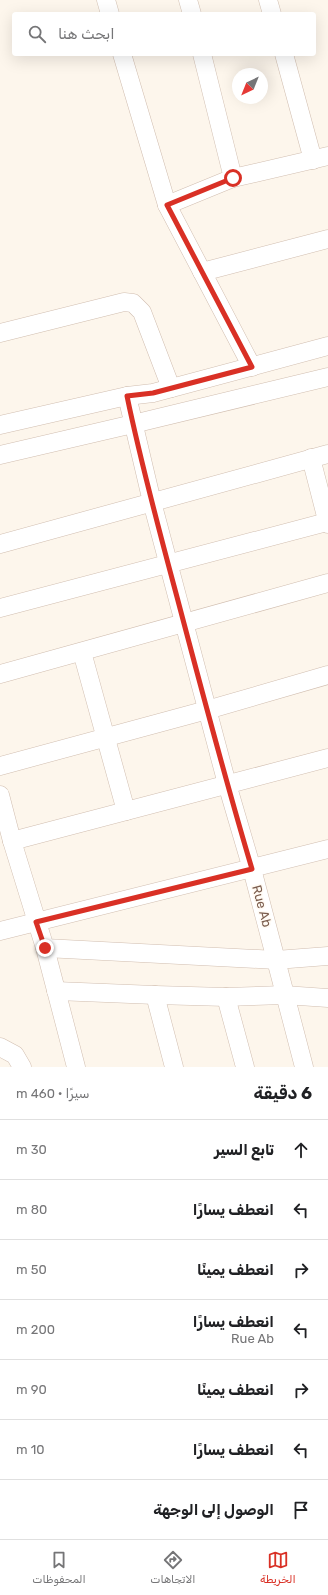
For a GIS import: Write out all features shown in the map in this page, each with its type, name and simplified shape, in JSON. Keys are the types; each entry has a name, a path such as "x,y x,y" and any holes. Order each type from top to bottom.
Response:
{"street":[{"path":"106,0 109,12"},
{"path":"188,0 191,12"},
{"path":"268,0 271,12"},
{"path":"123,56 167,205 252,367"},
{"path":"202,56 233,178"},
{"path":"167,205 233,178 321,158 285,56"},
{"path":"202,272 328,239"},
{"path":"0,333 124,302 133,303 142,312 171,388"},
{"path":"0,425 127,396 153,393 328,346"},
{"path":"0,455 328,377"},
{"name":"Rue Ab","path":"127,396 168,564 227,784 252,869 304,1067"},
{"path":"0,544 320,456 328,523 0,608"},
{"path":"0,674 328,583"},
{"path":"82,652 126,811"},
{"path":"0,766 207,710 328,675"},
{"path":"12,841 328,758"},
{"path":"0,795 12,841 45,948 76,1067"},
{"path":"0,932 328,849"},
{"path":"45,948 276,960 328,956"},
{"path":"56,991 226,997 284,995 328,998"},
{"path":"155,995 174,1067"},
{"path":"226,997 245,1067"},
{"path":"0,1047 15,1055 22,1067"}],"route":[{"path":"45,948 36,922 252,869 227,784 152,502 127,396 153,393 252,367 167,205 233,178"}]}
